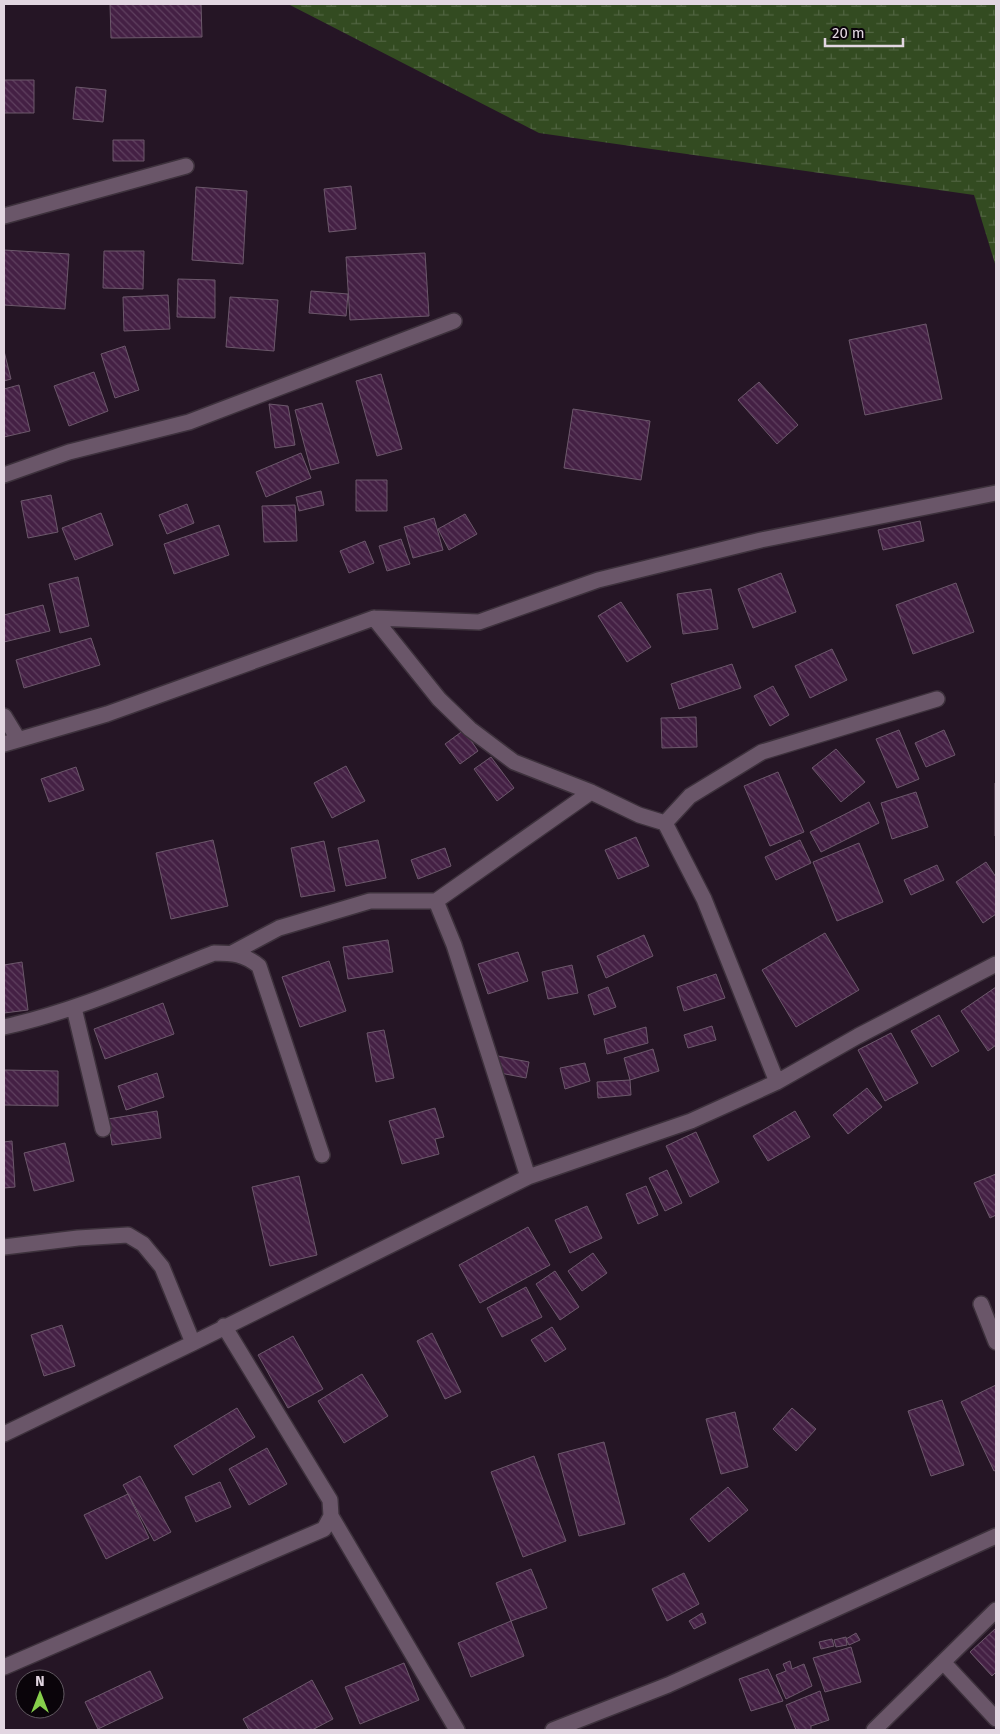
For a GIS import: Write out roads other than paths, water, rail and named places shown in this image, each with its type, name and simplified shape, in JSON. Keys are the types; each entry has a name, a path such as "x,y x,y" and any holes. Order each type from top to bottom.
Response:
{"street":[{"path":"4,216 186,166"},
{"path":"4,474 69,452 189,422 454,321"},
{"path":"4,716 11,742 107,714 374,618 479,622 598,580 761,540 996,493"},
{"path":"374,618 439,700 470,729 514,762 591,792 639,815 665,823 704,899 777,1082"},
{"path":"665,823 690,796 762,752 937,700"},
{"path":"232,953 280,928 370,901 436,901 591,792"},
{"path":"436,901 454,945 528,1177"},
{"path":"4,1027 74,1008 214,953 232,953 247,956 259,966 322,1155"},
{"path":"4,1434 193,1343 528,1177 691,1121 777,1082 858,1036 996,964"},
{"path":"74,1008 103,1130"},
{"path":"4,1247 78,1238 128,1235 143,1244 162,1267 193,1343"},
{"path":"981,1304 996,1342"},
{"path":"224,1326 330,1500 331,1516 457,1730"},
{"path":"4,1667 324,1529 331,1516"},
{"path":"553,1730 668,1685 996,1536"},
{"path":"874,1730 996,1610"},
{"path":"944,1663 996,1718"}]}
